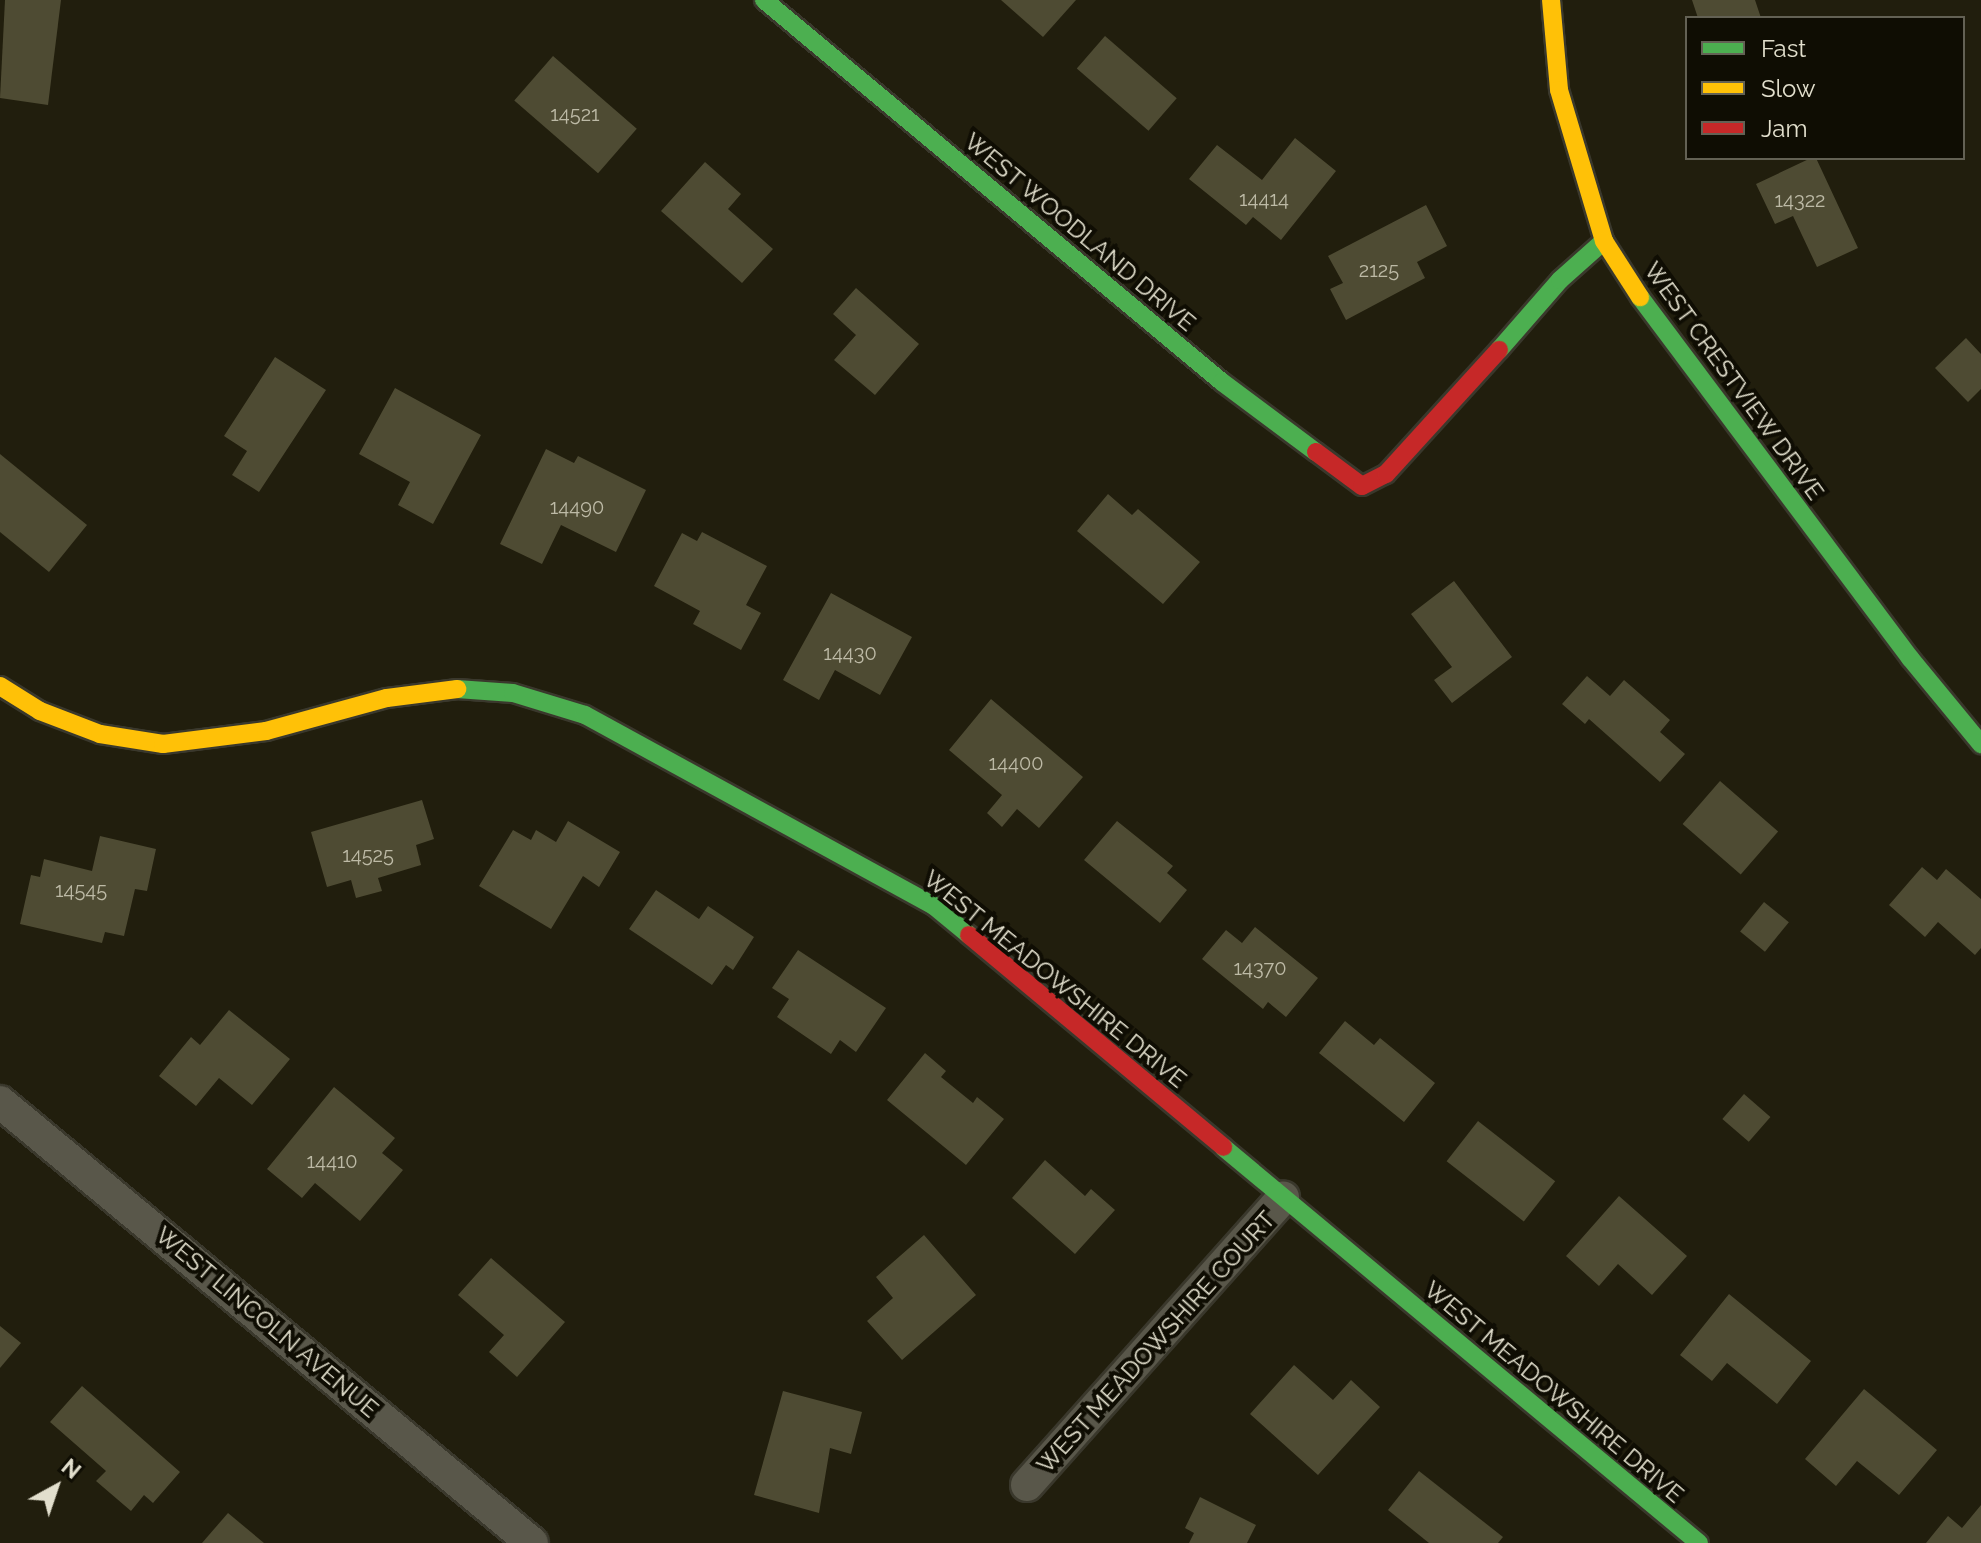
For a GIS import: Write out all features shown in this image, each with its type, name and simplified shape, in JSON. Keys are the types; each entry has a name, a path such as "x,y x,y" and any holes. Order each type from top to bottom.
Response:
{"street":[{"name":"WEST WOODLAND DRIVE","path":"764,0 1222,382 1348,479 1373,483 1415,446 1560,280 1604,241"},
{"name":"WEST CRESTVIEW DRIVE","path":"1551,0 1559,90 1604,241 1638,295 1910,658 1981,744"},
{"name":"WEST MEADOWSHIRE DRIVE","path":"0,686 40,711 100,734 163,744 266,731 387,698 456,689 513,693 585,715 934,906 1699,1543"},
{"name":"WEST LINCOLN AVENUE","path":"0,1102 512,1537"},
{"name":"WEST MEADOWSHIRE COURT","path":"1027,1485 1283,1198"}],"building":[{"path":"5,0 61,0 48,105 0,98"},
{"path":"1001,0 1076,0 1043,37"},
{"path":"1692,0 1755,0 1760,16 1697,16"},
{"path":"1105,36 1177,98 1148,131 1077,68"},
{"path":"553,56 637,129 598,173 514,101"},
{"path":"1295,138 1336,171 1281,240 1253,217 1246,225 1189,179 1217,145 1262,180"},
{"path":"1807,160 1817,160 1858,248 1817,267 1793,216 1775,224 1756,184"},
{"path":"705,162 741,194 728,209 773,249 742,283 661,211"},
{"path":"1426,205 1447,246 1417,262 1425,278 1346,320 1330,289 1343,283 1328,256"},
{"path":"856,288 919,344 875,395 834,360 856,335 833,314"},
{"path":"1966,338 1981,354 1981,389 1968,402 1935,368"},
{"path":"275,357 326,390 259,492 232,475 247,451 224,436"},
{"path":"395,388 481,435 433,524 398,505 410,482 359,454"},
{"path":"546,449 574,463 578,456 646,490 616,552 561,525 542,564 500,544"},
{"path":"0,454 87,525 49,572 0,532"},
{"path":"1108,494 1132,515 1138,509 1200,562 1163,604 1077,531"},
{"path":"702,532 767,566 746,605 761,613 741,650 693,624 700,611 654,586 682,533 697,541"},
{"path":"1454,581 1512,657 1452,703 1434,680 1452,667 1411,614"},
{"path":"831,593 912,637 880,695 835,670 819,700 783,680"},
{"path":"1587,676 1610,696 1624,680 1670,720 1660,732 1685,754 1660,782 1589,719 1585,724 1562,704"},
{"path":"991,699 1083,777 1039,828 1017,809 1002,827 987,813 1002,795 949,750"},
{"path":"1720,781 1778,832 1741,875 1683,824"},
{"path":"422,800 434,839 416,845 421,865 378,878 382,891 356,898 351,880 327,887 311,832"},
{"path":"568,821 620,852 599,887 583,876 551,929 479,886 513,830 531,840 536,830 556,842"},
{"path":"1117,821 1173,866 1167,873 1187,890 1160,923 1084,860"},
{"path":"100,836 156,849 147,891 135,889 124,936 105,932 102,943 20,924 31,875 40,877 44,859 92,871"},
{"path":"1922,867 1937,880 1946,869 1981,899 1981,948 1975,955 1938,922 1925,937 1889,905"},
{"path":"656,890 699,919 708,906 754,937 733,970 726,965 712,985 629,929"},
{"path":"1764,902 1789,922 1765,952 1740,932"},
{"path":"1255,927 1318,978 1286,1017 1268,1002 1263,1009 1202,959 1226,930 1242,943"},
{"path":"798,950 886,1008 856,1052 840,1040 831,1054 777,1017 789,999 772,988"},
{"path":"229,1010 290,1059 252,1105 219,1078 196,1106 159,1076 191,1037 200,1045"},
{"path":"1345,1021 1374,1045 1380,1038 1435,1083 1404,1122 1319,1053"},
{"path":"925,1053 946,1071 941,1077 973,1103 977,1097 1004,1119 966,1165 887,1100"},
{"path":"334,1087 395,1138 382,1153 403,1170 360,1221 315,1183 302,1198 267,1169"},
{"path":"1744,1094 1770,1117 1749,1142 1722,1119"},
{"path":"1478,1121 1555,1181 1524,1222 1447,1161"},
{"path":"1045,1160 1085,1196 1091,1189 1115,1210 1075,1254 1012,1198"},
{"path":"1619,1196 1687,1256 1652,1295 1618,1264 1599,1286 1566,1256"},
{"path":"924,1235 976,1295 902,1360 867,1321 893,1298 876,1277"},
{"path":"491,1258 565,1322 517,1377 489,1352 504,1335 458,1295"},
{"path":"1729,1294 1811,1361 1777,1404 1727,1363 1712,1381 1680,1355"},
{"path":"0,1326 21,1343 0,1368"},
{"path":"1294,1365 1333,1400 1351,1380 1380,1407 1318,1475 1250,1414"},
{"path":"82,1386 180,1472 153,1503 144,1495 131,1511 96,1481 106,1471 50,1422"},
{"path":"1864,1389 1937,1450 1899,1495 1857,1461 1836,1486 1805,1459"},
{"path":"783,1391 862,1412 851,1454 830,1448 819,1513 754,1495"},
{"path":"1419,1471 1503,1537 1498,1543 1429,1543 1388,1510"},
{"path":"1200,1497 1256,1525 1247,1543 1189,1543 1194,1533 1185,1528"},
{"path":"1981,1505 1981,1543 1926,1543 1948,1516 1962,1528"},
{"path":"228,1513 264,1543 202,1543"}],"traffic: fast":[{"path":"764,0 1222,382 1316,452"},
{"path":"1499,350 1560,280 1604,241"},
{"path":"1640,297 1910,658 1981,744"},
{"path":"457,689 513,693 585,715 934,906 969,935"},
{"path":"1223,1147 1699,1543"}],"traffic: slow":[{"path":"1551,0 1559,90 1604,241 1640,297"},
{"path":"0,686 40,711 100,734 163,744 266,731 387,698 457,689"}],"traffic: jam":[{"path":"1316,452 1362,486 1386,474 1499,350"},
{"path":"969,935 1223,1147"}]}
